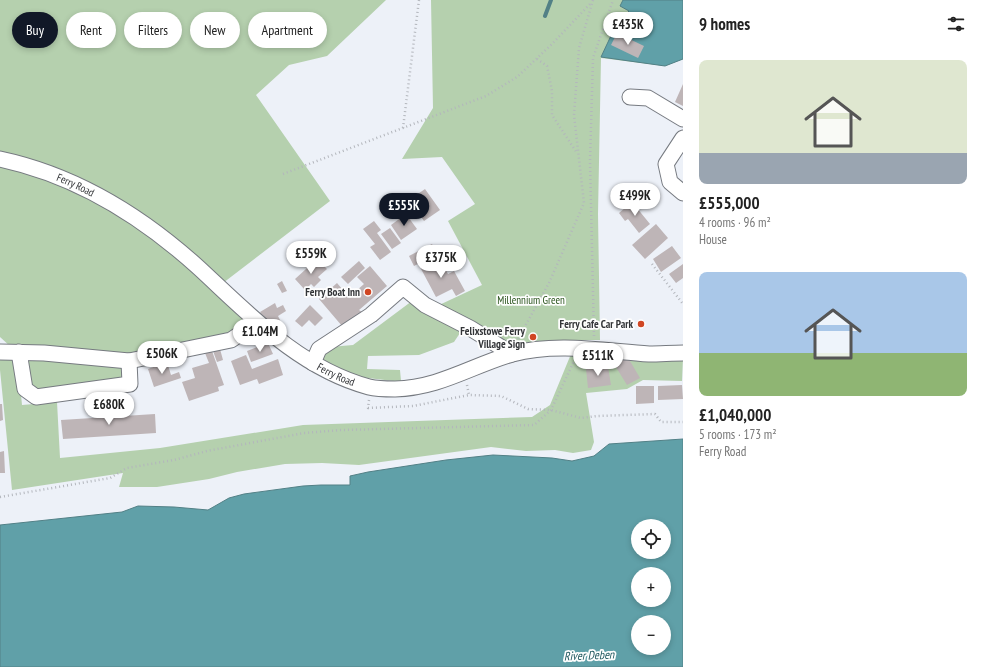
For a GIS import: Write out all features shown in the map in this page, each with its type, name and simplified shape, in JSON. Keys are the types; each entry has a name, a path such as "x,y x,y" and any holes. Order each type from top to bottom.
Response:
{"street":[{"path":"630,97 648,98 683,118"},
{"path":"683,138 666,164 670,182 683,193"},
{"name":"Ferry Road","path":"0,159 46,173 80,187 139,220 162,237 275,337 313,363 371,388 410,388 434,384 512,354 551,349 594,349 650,354 683,353"},
{"path":"313,363 319,349 371,315 402,287 425,305 470,328 512,354"},
{"path":"0,352 68,355 129,361 231,340 240,334 254,320"},
{"path":"19,352 25,389 36,397 130,384 129,361"}],"path":[{"path":"403,128 419,0"},
{"path":"512,354 517,339 549,283 584,203 574,115 579,48 593,0"},
{"path":"594,349 590,160 593,58 613,0"},
{"path":"283,174 486,96 517,77 591,4"},
{"path":"537,58 547,66 552,91 552,115 578,154"},
{"path":"652,264 683,304"},
{"path":"0,497 110,478 127,468 174,460 207,451 304,433 341,430 534,425 551,410 574,361"},
{"path":"463,373 469,395"},
{"path":"368,408 413,406 469,395 501,396 528,409 551,410 581,418 655,414 661,422 683,422"}],"green space":[{"path":"0,0 386,0 327,56 289,65 256,95 330,201 223,283 254,312 238,331 128,357 11,347 0,337"},
{"name":"Millennium Green","path":"431,0 683,0 683,59 665,66 601,58 598,214 600,340 574,340 515,346 437,306 482,285 448,221 475,204 442,157 402,159 433,108"},
{"path":"412,301 462,330 454,342 419,355 368,356 367,369 400,370 401,381 351,376 323,365 322,353 330,347 353,345"},
{"path":"571,354 683,358 682,381 643,380 627,389 586,393 594,442 591,450 573,453 555,450 526,451 491,447 359,465 322,463 285,464 237,472 209,479 157,487 119,487 123,473 12,490 0,357 12,356 18,364 22,405 57,402 60,458 160,448 303,425 532,417 550,405"},
{"path":"32,357 123,364 124,380 38,391 29,384 25,364"}],"water":[{"path":"623,0 683,0 683,59 665,66 601,57 616,25 629,11 620,6"},
{"name":"River Deben","path":"683,439 683,667 0,667 0,525 122,512 138,506 208,510 229,498 244,494 303,486 350,485 350,476 446,460 493,455 552,458 572,461 594,456 609,444"}],"building":[{"path":"617,33 644,46 638,58 611,45"},
{"path":"683,84 683,106 675,102"},
{"path":"425,189 440,210 424,221 409,200"},
{"path":"632,202 650,224 639,233 628,219 625,221 619,213"},
{"path":"406,214 417,229 401,240 391,225"},
{"path":"374,221 381,230 377,233 391,252 380,260 370,247 375,244 363,229"},
{"path":"656,224 668,238 645,259 632,245"},
{"path":"390,228 401,243 392,249 381,234"},
{"path":"432,244 437,254 414,266 409,256"},
{"path":"672,246 681,258 661,272 653,259"},
{"path":"439,257 442,263 436,266 438,271 444,267 448,274 454,271 465,291 456,296 452,289 436,297 420,267"},
{"path":"317,259 327,269 318,277 321,280 314,287 311,284 305,290 295,279"},
{"path":"359,261 365,268 348,284 341,277"},
{"path":"683,264 683,278 676,283 669,274"},
{"name":"Ferry Boat Inn","path":"370,266 387,286 359,310 362,312 342,326 319,299 337,283 349,297 364,284 357,277"},
{"path":"282,281 287,291 282,293 277,284"},
{"path":"275,303 277,308 283,305 286,311 278,316 280,320 268,327 260,312"},
{"path":"310,305 323,318 315,326 309,320 302,327 295,321"},
{"path":"268,343 273,354 251,362 247,351"},
{"path":"220,349 223,360 217,362 213,351"},
{"path":"212,351 224,385 218,387 219,391 189,401 182,382 195,378 192,368 209,363 205,353"},
{"path":"246,355 252,369 278,359 283,375 259,384 257,379 240,385 231,361"},
{"path":"627,356 640,378 627,385 614,364"},
{"path":"167,362 171,375 179,372 181,378 154,387 148,369"},
{"path":"608,367 611,385 588,388 586,369"},
{"path":"682,385 683,399 658,400 658,386"},
{"path":"636,386 654,386 654,403 636,404"},
{"path":"0,404 2,404 3,420 0,421"},
{"path":"155,414 156,433 63,439 61,420"},
{"path":"4,451 5,473 0,473 0,452"}],"waterway":[{"path":"545,16 551,0"}],"place":[{"name":"Ferry Boat Inn","path":"368,292"},
{"name":"Ferry Cafe Car Park","path":"641,324"},
{"name":"Felixstowe Ferry Village Sign","path":"533,337"}]}
